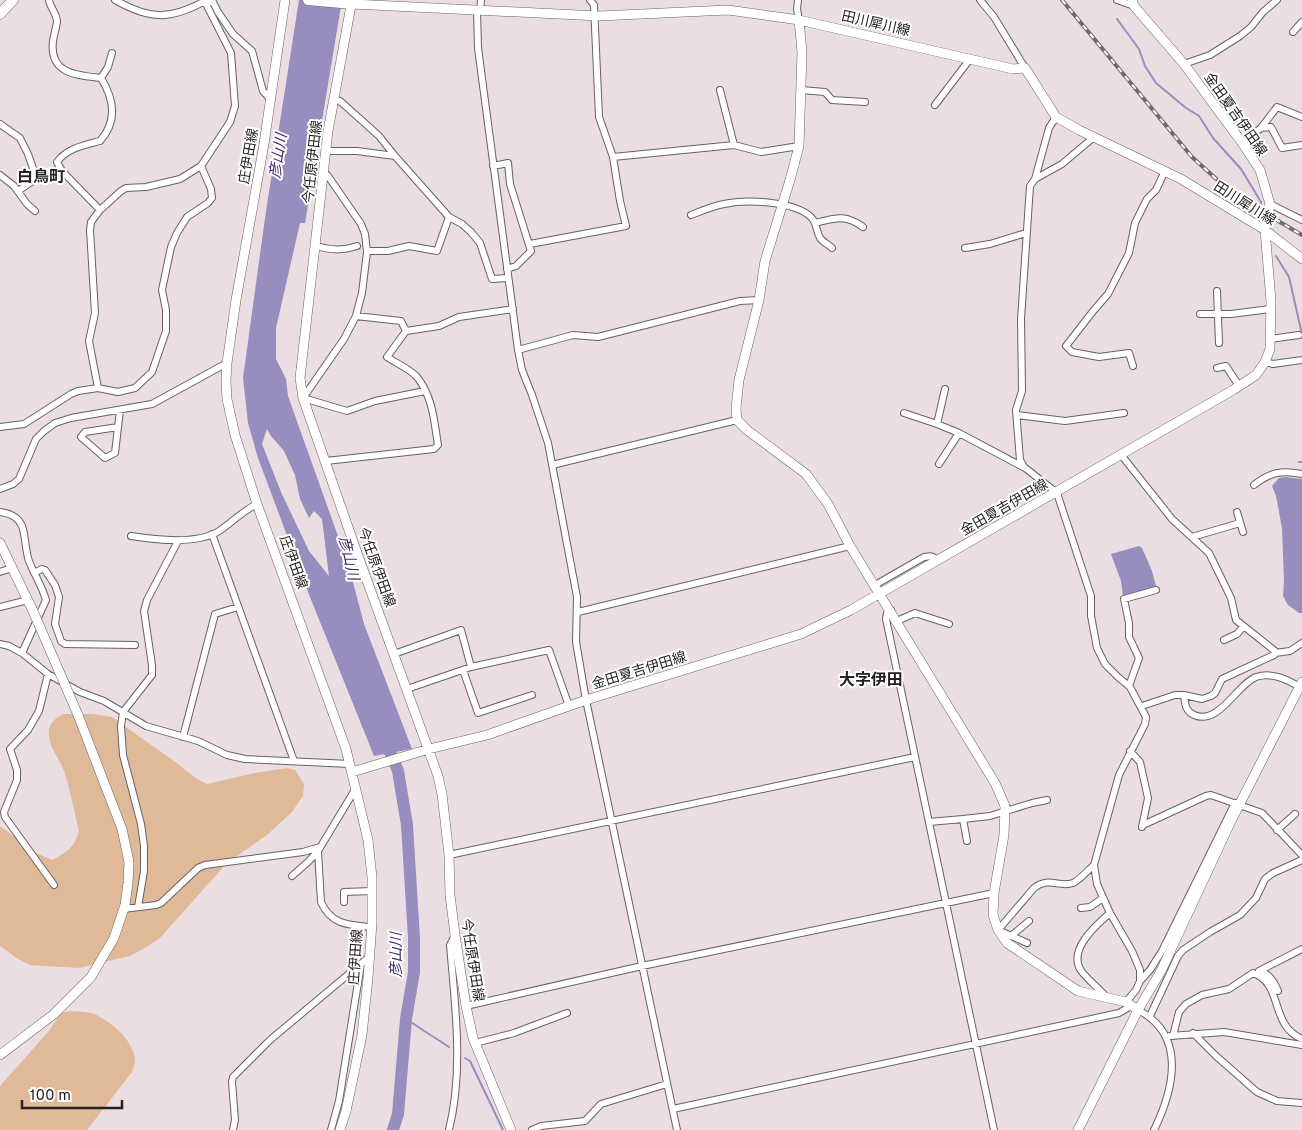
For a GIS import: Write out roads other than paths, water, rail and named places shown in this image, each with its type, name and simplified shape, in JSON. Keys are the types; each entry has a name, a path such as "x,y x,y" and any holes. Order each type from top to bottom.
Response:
{"main road":[{"path":"0,14 12,0"},
{"name":"庄伊田線","path":"285,0 264,144 236,300 227,363 227,399 235,436 257,504 354,769 356,788 368,840 372,877 371,927 362,1034 340,1130"},
{"path":"308,0 352,2"},
{"name":"田川犀川線","path":"352,2 594,15 728,10 799,20 1013,69 1025,68 1056,117 1181,178 1265,230 1302,258"},
{"name":"今任原伊田線","path":"352,2 326,151 316,246 301,356 300,378 303,398 357,553 429,749 442,794 449,855 450,895 466,1006 475,1043 511,1130"},
{"name":"金田夏吉伊田線","path":"354,769 487,735 586,700 802,634 851,610 878,589 937,561 1122,456 1256,375 1265,362 1270,349 1270,309 1265,230 1270,204 1260,170 1184,64 1133,3"},
{"path":"799,20 802,52 799,146 783,206 765,262 759,300 739,380 736,408 737,420 747,430 806,474 828,504 850,546 898,620 995,782 1005,806 1005,812 1004,835 994,893 993,915 998,930 1007,944 1078,991 1131,1006"},
{"path":"0,1055 54,1014 91,977 114,938 123,909 128,883 129,862 122,830 78,715 28,600 1,548"},
{"path":"1078,1130 1131,1006 1161,970 1237,804 1301,685"}],"street":[{"path":"49,0 57,21 52,53 57,64 63,70 77,75 101,78"},
{"path":"115,0 133,10 153,15 170,16 192,8 204,0 214,2 218,12 233,34 252,52 264,91 271,100"},
{"path":"98,388 90,341 95,313 91,222 100,210 126,188 146,187 180,179 201,166 230,122 235,106 230,53 204,0"},
{"path":"481,0 478,10 478,48 518,350 522,370 548,443 577,597 576,642 586,700 677,1130"},
{"path":"530,244 626,226 620,201 614,157 599,117 594,4 590,0"},
{"path":"798,0 799,20"},
{"path":"980,0 994,17 1025,68"},
{"path":"1117,0 1133,3"},
{"path":"1184,64 1210,55 1240,36 1277,0"},
{"path":"1293,32 1302,22"},
{"path":"101,78 108,67 112,53"},
{"path":"935,105 970,59"},
{"path":"100,210 62,171 57,162 62,155 73,149 100,141 111,124 113,113 112,101 101,78"},
{"path":"720,90 734,145"},
{"path":"801,90 826,92 832,100 865,102"},
{"path":"334,98 366,123 449,217 462,224 480,243 492,279 508,278"},
{"path":"1242,143 1261,128 1277,107 1302,116"},
{"path":"1024,467 1020,460 1016,410 1022,391 1021,319 1030,186 1035,179 1049,128 1056,117"},
{"path":"0,124 20,138 36,177 18,191"},
{"path":"1261,128 1271,127 1282,148 1302,145"},
{"path":"1035,179 1062,164 1094,137"},
{"path":"614,157 734,145 761,152 799,146"},
{"path":"326,151 357,151 395,156"},
{"path":"493,166 508,163 510,184 532,251 516,266 507,269"},
{"path":"0,427 24,424 70,394 78,391 98,388 118,392 135,388 152,372 166,331 166,310 162,290 171,247 187,217 208,203 212,198 211,189 201,166"},
{"path":"1134,366 1129,353 1099,357 1072,352 1066,346 1108,294 1125,264 1135,223 1147,199 1156,190 1165,171"},
{"path":"324,172 361,224 365,234 367,251 362,293 356,316 344,339 303,398 347,411 375,401 425,391"},
{"path":"0,175 14,186 35,212"},
{"path":"690,215 724,204 742,202 783,206 804,212 816,223 820,239 832,248"},
{"path":"1270,204 1302,220"},
{"path":"367,251 388,252 409,246 437,251 449,217"},
{"path":"816,223 834,218 851,219 863,227"},
{"path":"965,248 990,244 1026,233"},
{"path":"316,246 332,250 343,250 357,246"},
{"path":"1217,291 1219,343"},
{"path":"518,350 573,335 598,337 740,301 759,300"},
{"path":"326,461 434,449 438,445 436,422 425,391 416,376 388,357 406,331 439,326 459,317 513,309"},
{"path":"1200,314 1230,314 1270,309"},
{"path":"356,316 401,321 406,331"},
{"path":"1270,340 1299,335"},
{"path":"1265,362 1273,364 1302,360"},
{"path":"0,489 13,484 19,479 36,439 55,423 71,418 152,404 227,363"},
{"path":"1217,368 1226,366 1239,386"},
{"path":"937,424 946,389"},
{"path":"118,427 85,432 81,437 105,458 115,453 120,410"},
{"path":"904,413 959,433 1024,467 1057,493 1091,596 1091,616 1097,648 1105,664 1129,686 1142,706 1146,717 1145,724 1130,750 1119,775 1094,864 1097,884 1110,913 1136,960 1140,970 1140,981"},
{"path":"1017,415 1064,421 1124,413"},
{"path":"552,465 737,420"},
{"path":"939,464 959,433"},
{"path":"1122,456 1172,520 1209,553 1232,598 1236,620 1275,651 1275,653"},
{"path":"1254,485 1272,473 1302,474"},
{"path":"131,536 152,540 178,541 212,534 257,504"},
{"path":"0,512 8,513 16,518 22,526 26,549 46,600 22,653"},
{"path":"1237,512 1243,532"},
{"path":"1192,537 1240,523"},
{"path":"212,534 294,761"},
{"path":"138,908 144,870 144,846 141,824 122,748 121,726 123,712 152,675 144,611 151,592 178,541"},
{"path":"578,612 850,546"},
{"path":"0,572 12,568"},
{"path":"34,572 42,569 45,570 55,585 60,604 55,624 61,641 65,644 135,645"},
{"path":"1129,686 1138,658 1129,637 1129,623 1124,600 1156,590"},
{"path":"0,608 28,600"},
{"path":"183,737 215,614 238,607"},
{"path":"891,610 887,613 886,619 994,1130"},
{"path":"898,620 916,612 949,624"},
{"path":"1224,640 1237,634 1243,627"},
{"path":"394,654 461,630 471,667"},
{"path":"1142,706 1174,695 1202,699 1211,696 1215,693 1222,679 1275,653 1290,651 1302,643"},
{"path":"0,644 9,646 22,653 48,674 80,692 104,701 146,726 198,741 227,755 245,759 294,761 354,769"},
{"path":"407,689 471,667 549,650 569,706"},
{"path":"462,670 478,713 532,695"},
{"path":"48,674 39,711 28,730 10,749 17,770 18,780 4,812 4,817 54,886"},
{"path":"1184,695 1185,705 1190,712 1196,716 1208,716 1216,713 1249,681 1258,677 1281,676 1301,685"},
{"path":"1130,750 1140,762 1148,798 1143,826 1206,796 1211,796 1262,813 1302,855"},
{"path":"449,855 915,757"},
{"path":"292,876 308,862 318,849 356,788"},
{"path":"928,822 963,819 1005,812 1047,800"},
{"path":"673,1109 1119,1013 1131,1006 1140,981 1150,970 1162,951 1237,804"},
{"path":"1277,830 1295,814"},
{"path":"963,819 967,841"},
{"path":"123,909 161,903 198,868 205,865 318,849"},
{"path":"318,849 321,902 324,909 345,925 371,927"},
{"path":"1150,1016 1178,956 1183,950 1210,932 1240,916 1256,898 1261,884 1272,873 1302,860"},
{"path":"1027,943 998,930 1039,884 1047,882 1075,883 1094,864"},
{"path":"344,902 344,892 372,891"},
{"path":"466,1006 642,966 994,893"},
{"path":"1081,908 1090,908 1103,898"},
{"path":"1107,998 1082,972 1078,961 1080,948 1085,938 1110,913"},
{"path":"1011,936 1029,921"},
{"path":"449,1130 456,1086 457,1033 450,945 455,935"},
{"path":"1154,1130 1166,1104 1170,1083 1170,1036 1179,1012 1186,1004 1202,995 1229,989 1256,972 1302,949"},
{"path":"233,1130 235,1120 233,1077 270,1040 369,957"},
{"path":"331,1130 339,1101 361,964"},
{"path":"1256,972 1271,977 1278,991"},
{"path":"1256,972 1267,982 1292,1043"},
{"path":"1131,1006 1150,1016 1170,1036"},
{"path":"475,1043 514,1033 567,1013"},
{"path":"1288,1031 1302,1039"},
{"path":"1170,1036 1224,1032 1302,1045"},
{"path":"1193,1033 1257,1092 1277,1101 1302,1104"},
{"path":"532,1130 541,1126 585,1120 601,1104 667,1084"}],"water":[{"path":"299,0 342,0 305,223 300,223 276,328 276,359 286,379 288,396 349,567 364,624 412,749 374,756 310,597 258,458 248,423 243,378 266,211","holes":["267,429 284,451 295,475 300,499 309,518 314,511 322,519 329,576 309,551 281,492 262,444"]},
{"path":"1279,478 1302,479 1302,613 1288,605 1283,596 1282,528 1276,496 1272,486"},
{"path":"1139,546 1142,548 1152,571 1156,586 1123,597 1121,581 1111,554"}],"waterway":[{"path":"1117,19 1139,49 1145,66 1156,83 1186,108 1199,116 1213,138 1241,169 1261,202 1259,215"},
{"path":"1276,256 1289,277 1302,334"},
{"name":"彦山川","path":"389,750 398,771 407,825 414,938 414,972 406,1019 398,1114 393,1130"},
{"path":"406,1019 449,1047"},
{"path":"465,1058 470,1061 503,1130"}],"railway":[{"path":"1062,0 1192,157 1223,185 1246,202 1302,235"}],"district":[{"name":"白鳥町","path":"41,176"},
{"name":"大字伊田","path":"871,679"}]}
